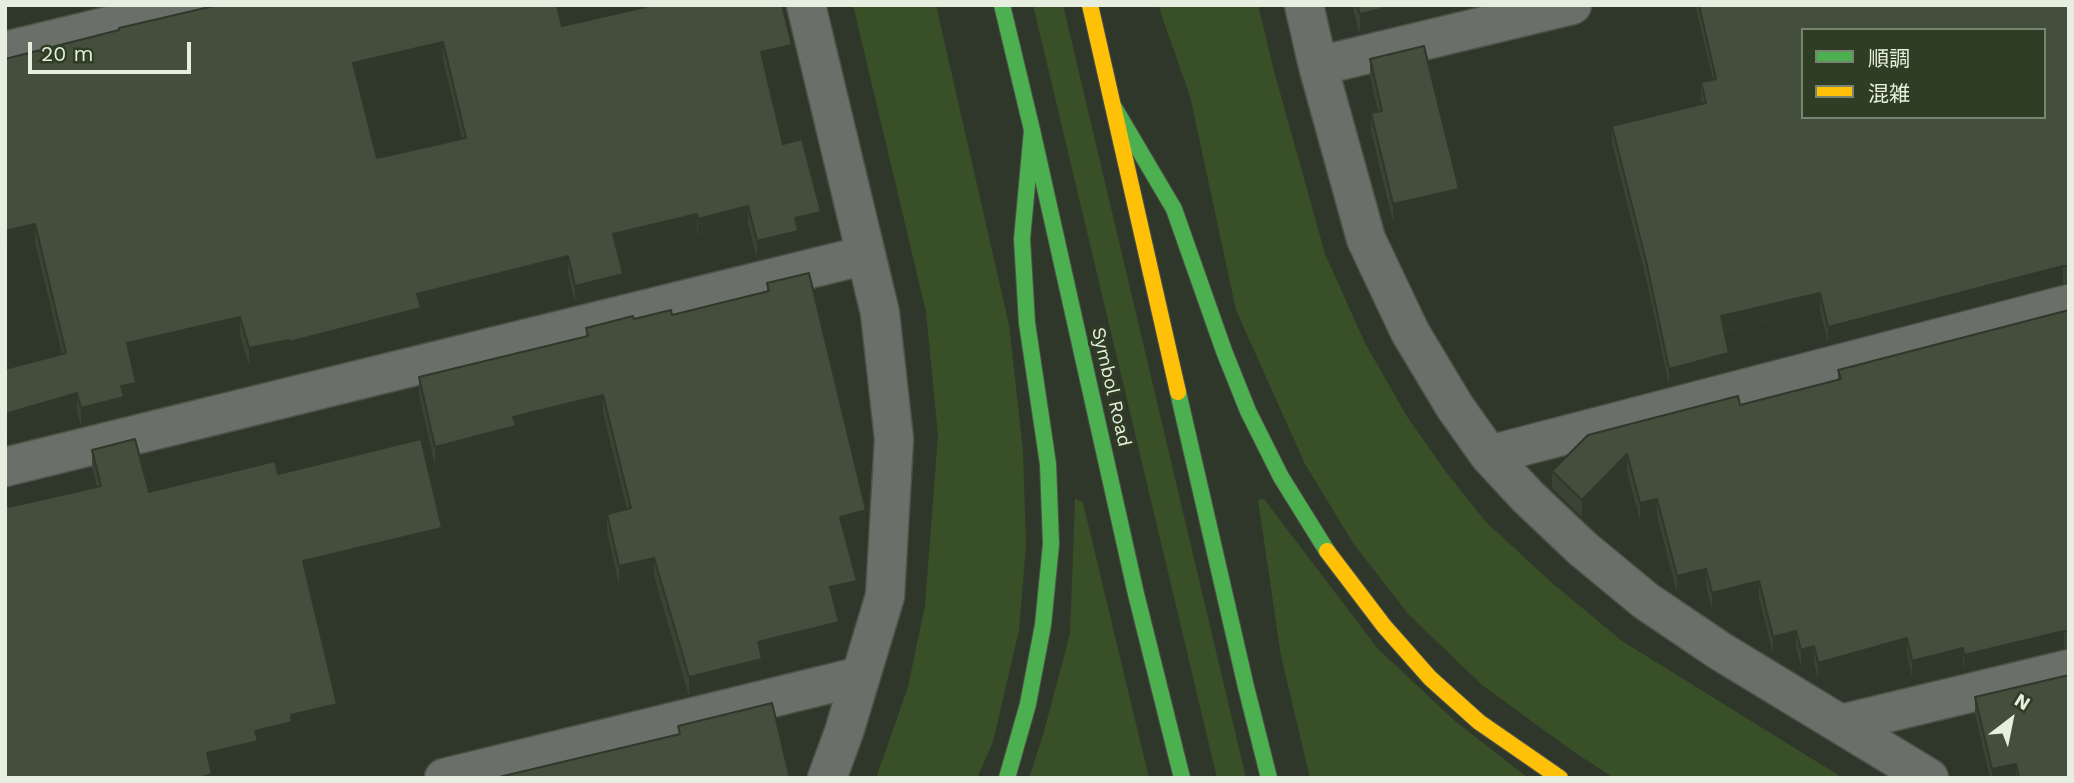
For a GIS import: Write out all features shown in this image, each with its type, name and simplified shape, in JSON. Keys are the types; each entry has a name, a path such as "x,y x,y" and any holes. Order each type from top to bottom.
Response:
{"main road":[{"name":"Symbol Road","path":"1002,5 1136,594 1182,778"},
{"path":"1090,5 1269,778"},
{"path":"1115,109 1174,209 1248,411 1281,477 1331,558 1384,626 1430,678 1479,722 1560,778"},
{"path":"1007,778 1028,704 1043,625 1051,544 1048,464 1027,323 1022,239 1032,130"}],"street":[{"path":"5,51 196,5"},
{"path":"806,5 880,313 894,439 885,596 844,732 827,778"},
{"path":"1304,5 1366,239 1410,332 1455,407 1489,455 1583,550 1646,601 1720,652 1929,778"},
{"path":"1318,66 1572,5"},
{"path":"5,467 866,255"},
{"path":"1489,455 2069,304"},
{"path":"1841,724 2069,669"},
{"path":"444,778 861,676"}],"green space":[{"path":"853,5 936,5 1009,325 1023,450 1026,545 1019,630 993,742 977,778 876,778 908,687 925,605 938,435 926,312"},
{"path":"1033,5 1063,5 1246,778 1217,778"},
{"path":"1158,5 1258,5 1325,254 1365,343 1408,418 1486,522 1551,582 1622,641 1843,778 1614,778 1482,685 1409,615 1353,543 1305,464 1236,310 1190,96"},
{"path":"1075,498 1083,503 1149,778 1029,778 1070,634"},
{"path":"1264,499 1378,649 1455,721 1528,778 1310,778 1281,656 1258,500"}],"building":[{"path":"218,5 557,5 562,26 646,7 645,5 782,5 792,45 761,52 783,144 802,139 821,212 795,218 798,231 757,241 748,206 698,219 697,214 613,234 623,274 575,286 568,256 417,294 421,308 289,342 249,348 240,317 127,343 136,383 121,386 124,397 81,408 77,393 5,414 5,369 66,353 35,224 5,231 5,59","holes":["443,42 466,138 377,158 353,63"]},
{"path":"1357,5 1397,5 1360,14"},
{"path":"1699,5 2069,5 2069,266 1828,327 1820,293 1721,316 1729,353 1669,369 1647,265 1612,126 1706,103 1701,82 1716,79"},
{"path":"1424,46 1459,189 1393,204 1371,113 1382,111 1370,59"},
{"path":"809,273 866,510 840,517 857,581 830,587 839,622 758,642 762,659 689,677 654,558 619,566 607,514 631,508 603,395 513,417 516,426 435,447 419,377 588,336 586,328 633,316 634,319 671,310 672,315 769,291 767,283"},
{"path":"2069,310 2069,631 1964,655 1963,648 1912,661 1907,638 1818,663 1814,646 1801,650 1796,631 1773,637 1759,581 1712,593 1706,569 1677,576 1657,499 1640,503 1627,454 1582,500 1552,471 1588,435 1738,396 1740,405 1841,379 1838,370"},
{"path":"135,439 149,492 275,461 278,474 421,439 442,528 303,561 337,704 291,715 292,722 255,731 258,741 207,753 212,774 198,778 5,778 5,505 9,507 101,486 92,450"},
{"path":"2069,675 2069,778 2019,778 2016,764 1992,769 1975,697"},
{"path":"772,703 790,778 495,778 680,734 678,726"}],"traffic: fast":[{"path":"1002,5 1136,594 1182,778"},
{"path":"1115,109 1174,209 1248,411 1281,477 1327,551"},
{"path":"1007,778 1028,704 1043,625 1051,544 1048,464 1027,323 1022,239 1032,130"},
{"path":"1178,392 1269,778"}],"traffic: slow":[{"path":"1090,5 1178,392"},
{"path":"1327,551 1384,626 1430,678 1479,722 1560,778"}]}
